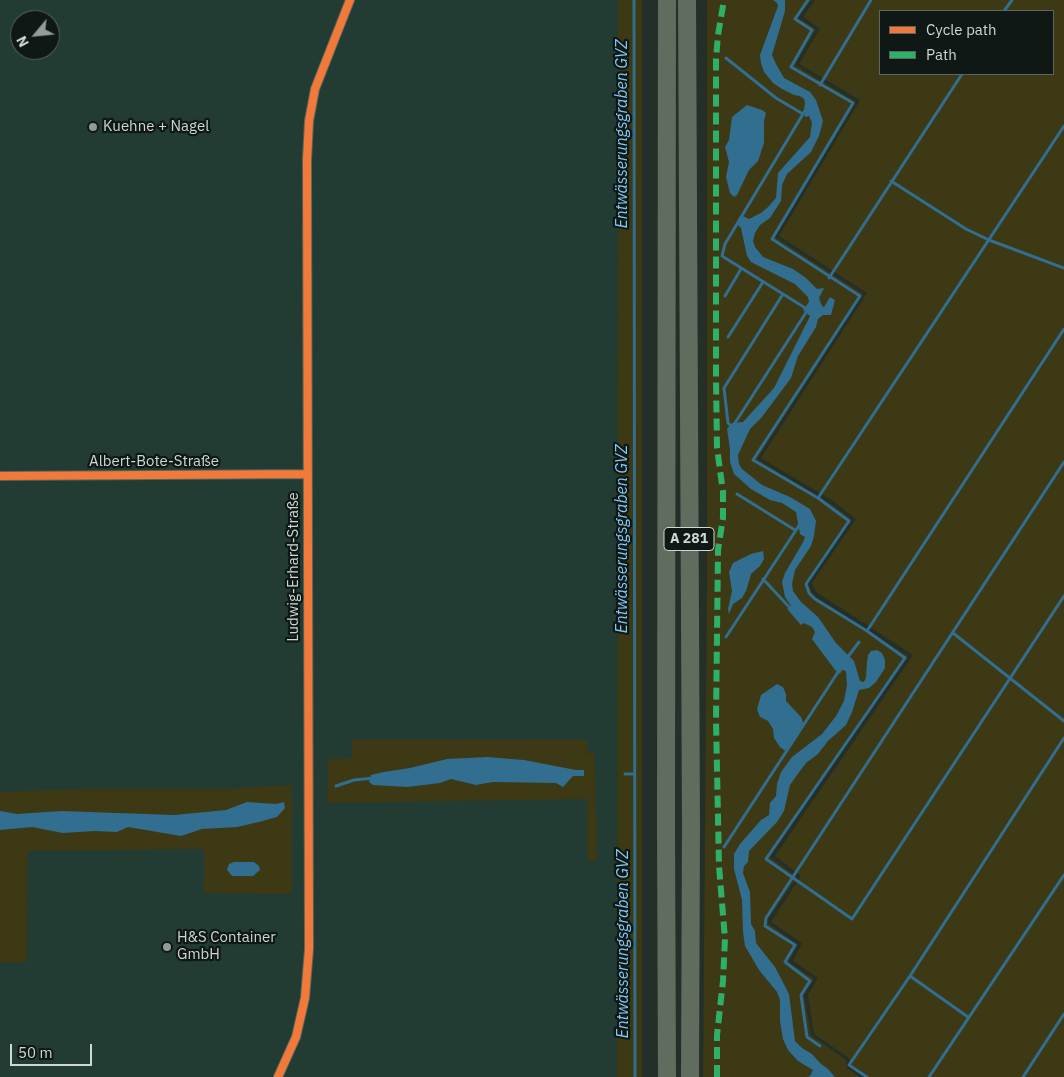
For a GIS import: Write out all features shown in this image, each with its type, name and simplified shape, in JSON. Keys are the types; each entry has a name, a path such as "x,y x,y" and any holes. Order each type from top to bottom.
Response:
{"highway":[{"name":"A 281","path":"667,0 667,1077"},
{"name":"A 281","path":"687,0 691,815 690,1077"}],"street":[{"name":"Ludwig-Erhard-Straße","path":"278,1077 296,1037 305,998 309,949 308,121 315,89 350,0"},
{"name":"Albert-Bote-Straße","path":"0,476 308,474"}],"shaded area":[{"path":"0,0 618,0 617,1077 0,1077"},
{"path":"618,0 642,0 642,1077 617,1077"},
{"path":"707,0 811,0 798,18 816,29 795,65 856,102 775,237 863,294 757,459 831,504 851,519 808,583 813,595 908,656 770,857 797,877 768,919 768,923 798,945 788,962 814,979 804,995 811,1035 846,1060 847,1068 860,1077 703,1077 707,581"},
{"path":"815,0 1064,0 1064,1077 866,1077 850,1066 849,1058 814,1034 808,995 818,978 793,961 802,943 771,922 801,876 775,856 913,655 816,592 812,583 856,519 833,501 761,458 867,293 779,236 860,100 799,64 820,29 803,17"},
{"path":"352,740 587,740 588,753 595,754 597,861 588,861 587,799 327,803 328,759 352,758"},
{"path":"292,785 292,894 204,893 204,849 28,851 27,962 0,963 0,792 80,789 221,789"}],"water":[{"path":"773,0 785,0 785,11 772,55 784,78 810,92 816,100 823,121 819,136 811,152 787,174 782,185 781,201 770,218 760,225 753,241 763,257 793,269 817,289 824,288 819,298 822,306 824,307 830,297 835,300 831,315 823,315 818,319 816,327 798,356 791,378 762,417 750,429 738,455 739,464 742,469 762,485 790,497 810,509 816,521 814,536 811,546 795,570 792,584 793,591 801,602 818,617 836,643 854,661 860,681 864,682 866,677 868,655 871,651 877,650 882,653 885,660 885,668 876,682 869,688 859,690 846,725 828,741 818,754 806,763 790,785 784,811 777,822 749,851 748,862 744,866 743,873 750,892 751,924 755,931 756,943 775,967 789,994 795,1041 812,1054 835,1077 807,1077 810,1076 813,1070 798,1061 788,1050 783,1039 780,1021 780,1000 777,992 759,970 745,946 742,900 734,869 734,854 740,844 761,820 769,815 770,803 776,796 781,772 792,757 822,734 836,716 844,701 847,685 846,671 842,670 840,674 835,670 812,639 815,632 812,627 804,623 801,625 787,609 791,606 785,597 782,582 805,537 800,534 796,512 782,503 770,500 751,489 734,474 730,462 727,429 732,423 743,422 774,388 810,316 803,310 809,302 808,297 795,284 751,262 747,256 741,228 736,223 741,215 749,219 761,213 776,198 778,173 810,137 812,123 809,116 805,117 804,99 773,83 764,72 761,63 760,55 778,6"},
{"path":"747,105 766,113 764,143 758,161 749,170 737,195 734,197 730,193 726,177 729,162 725,147 729,140 732,117"},
{"path":"763,551 764,559 760,566 751,574 746,591 742,598 733,604 729,614 728,609 732,591 729,572 733,563 751,554"},
{"path":"777,684 783,687 786,701 801,717 804,725 787,752 780,747 774,738 773,729 768,721 760,717 757,709 761,695"},
{"path":"487,757 524,760 584,770 584,776 573,776 563,787 556,783 493,782 476,785 451,779 440,783 407,787 373,785 369,782 371,775 384,772 447,759"},
{"path":"247,802 276,804 284,802 285,808 277,817 259,822 237,827 202,829 181,836 128,827 117,832 63,833 32,827 0,830 0,811 17,814 61,811 174,815 226,810"},
{"path":"234,862 254,862 259,866 260,870 253,876 232,876 227,870 229,864"}],"waterway":[{"name":"Entwässerungsgraben GVZ","path":"634,0 635,1077"},
{"path":"808,0 795,19 812,30 791,67 853,103 772,239 860,296 753,460 818,498 849,521 806,584 809,593 815,599 867,631 905,658 766,859 852,919 1064,596"},
{"path":"820,85 871,0"},
{"path":"1005,10 1012,0"},
{"path":"726,58 776,98 803,114"},
{"path":"829,278 961,75"},
{"path":"806,109 725,244 722,256 807,309"},
{"path":"818,498 1064,126"},
{"path":"891,181 966,229 989,240 1064,268"},
{"path":"725,296 741,269"},
{"path":"728,337 763,282"},
{"path":"732,427 728,423 724,388 783,294"},
{"path":"733,426 807,311"},
{"path":"867,631 1064,329"},
{"path":"820,1046 807,1037 801,995 810,981 785,962 795,945 765,926 766,918 1064,462"},
{"path":"737,494 795,530"},
{"path":"726,637 800,524"},
{"path":"763,579 791,609"},
{"path":"953,633 1064,721"},
{"path":"847,658 859,642"},
{"path":"724,847 840,669"},
{"path":"867,1077 849,1065 910,976 1064,738"},
{"path":"625,774 635,774"},
{"path":"336,786 354,780 374,778"},
{"path":"929,1077 1064,875"},
{"path":"910,976 968,1017"},
{"path":"1023,1077 1064,1014"}],"marked path":[{"path":"717,1077 717,1035 725,939 719,866 716,720 718,550 723,518 723,492 717,448 716,59 724,0"}],"cycle path":[{"path":"278,1077 296,1037 305,998 309,949 307,160 309,121 315,89 350,0"},
{"path":"0,476 308,474"}],"place":[{"name":"Kuehne + Nagel","path":"93,127"},
{"name":"H&S Container GmbH","path":"167,947"}]}
